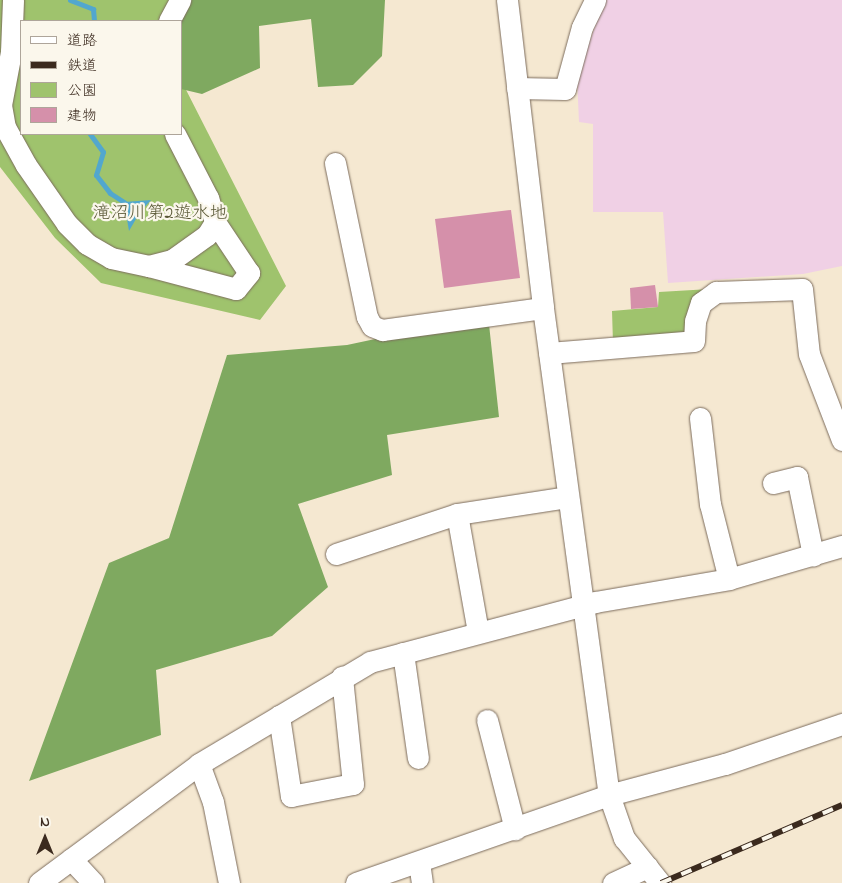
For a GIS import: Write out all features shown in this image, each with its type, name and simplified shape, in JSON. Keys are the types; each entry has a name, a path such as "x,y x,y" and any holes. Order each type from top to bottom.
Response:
{"street":[{"path":"13,0 1,105 5,127 26,165 67,224 87,244 111,258 236,289 249,273 215,222 208,198 176,135"},
{"path":"170,20 180,0"},
{"path":"507,0 543,308 608,794 624,838 654,875 613,883"},
{"path":"518,88 565,89 582,27 595,0"},
{"path":"336,163 367,317 372,326 382,330 543,308"},
{"path":"149,266 172,260 192,247 207,235 215,222"},
{"path":"549,353 694,340 695,321 701,303 716,292 802,288 809,354 842,440"},
{"path":"700,418 710,504 729,579"},
{"path":"773,483 797,477 813,555"},
{"path":"336,554 457,514 568,497"},
{"path":"457,514 478,632"},
{"path":"39,883 199,764 370,662 584,605 729,579 842,546"},
{"path":"403,653 418,758"},
{"path":"279,716 291,796 353,784 342,677"},
{"path":"487,720 515,829"},
{"path":"356,883 420,873 515,829 608,794 725,764 842,724"},
{"path":"199,764 213,802 229,883"},
{"path":"71,859 93,883"}],"shaded area":[{"path":"604,0 842,0 842,266 803,274 668,283 663,212 593,212 593,124 579,122 577,78"}],"green space":[{"name":"滝沼川第2遊水地","path":"0,0 256,0 182,21 20,20 20,135 182,135 182,82 286,286 260,320 101,283 55,238 0,167"},
{"path":"185,0 385,0 382,56 353,85 318,87 311,19 259,26 260,68 202,94 182,89 182,20 172,20"},
{"path":"710,289 694,341 613,343 612,311 658,307 659,292"},
{"path":"488,315 499,417 387,435 392,475 298,504 328,587 272,636 156,670 161,735 29,781 109,563 169,538 227,355 347,345"}],"water":[{"path":"151,200 140,212 129,231 124,202"}],"building":[{"path":"511,210 520,278 444,288 435,219"},
{"path":"655,285 658,307 631,309 630,288"}],"waterway":[{"path":"70,0 93,9 94,20"},
{"path":"91,135 103,152 96,175 110,193 124,202"}],"railway":[{"path":"661,883 842,805"}]}
